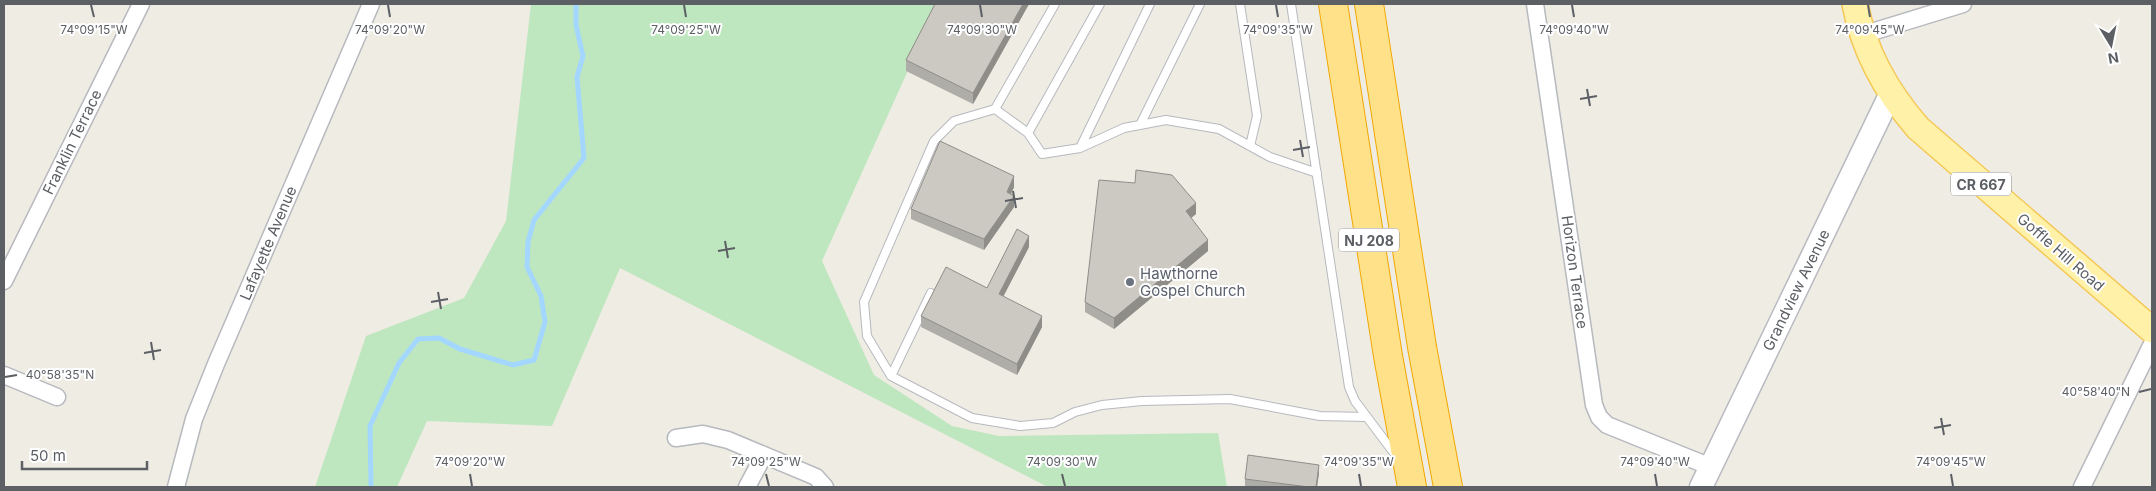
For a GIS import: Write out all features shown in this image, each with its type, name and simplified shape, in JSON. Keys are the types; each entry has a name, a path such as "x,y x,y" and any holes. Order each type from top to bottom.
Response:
{"highway":[{"name":"NJ 208","path":"1333,4 1388,356 1410,481"},
{"name":"NJ 208","path":"1369,4 1422,347 1448,487"}],"main road":[{"name":"Goffle Hill Road","path":"1855,4 1862,35 1876,69 1908,117 1932,142 2152,330"}],"street":[{"name":"Franklin Terrace","path":"4,281 140,4"},
{"name":"Horizon Terrace","path":"1535,4 1594,405 1599,417 1607,425 1711,466"},
{"path":"1862,35 1963,4"},
{"name":"Lafayette Avenue","path":"176,487 194,419 365,6"},
{"name":"Grandview Avenue","path":"1701,487 1891,93"},
{"path":"2082,487 2152,344"},
{"path":"4,375 57,397"},
{"path":"676,438 703,434 728,440 816,477 825,487"},
{"path":"746,487 764,455"}],"lane":[{"path":"1055,4 995,109 954,121 934,141 864,302 867,336 891,376 972,418 1020,426 1053,423 1076,412 1102,405 1142,401 1230,399 1320,416 1367,417"},
{"path":"1028,133 1100,4"},
{"path":"1080,148 1150,4"},
{"path":"1140,125 1200,4"},
{"path":"1240,4 1257,116 1250,146"},
{"path":"1291,4 1349,387 1355,401 1410,481"},
{"path":"995,109 1028,133 1042,154 1080,148 1124,128 1166,120 1219,129 1270,157 1317,173"},
{"path":"891,376 931,293"}],"green space":[{"path":"531,4 938,4 822,261 874,375 952,426 999,436 1218,433 1227,487 1048,487 620,268 552,426 427,421 397,487 315,487 366,336 464,298 506,221"}],"building":[{"path":"935,4 1023,4 973,93 906,60"},
{"path":"940,141 1014,176 1007,192 1014,196 984,239 911,209"},
{"name":"Hawthorne Gospel Church","path":"1136,170 1172,175 1196,203 1186,211 1208,240 1114,318 1085,302 1099,180 1135,183"},
{"path":"1017,229 1029,236 999,294 1042,316 1017,364 921,316 946,267 987,288"},
{"path":"1248,455 1319,465 1316,487 1245,479"}],"waterway":[{"path":"371,487 370,426 399,363 418,339 439,338 460,349 513,365 534,360 545,322 541,296 527,267 528,242 534,220 584,158 577,77 583,56 576,25 576,4"}],"place":[{"name":"Hawthorne Gospel Church","path":"1130,282"}]}
